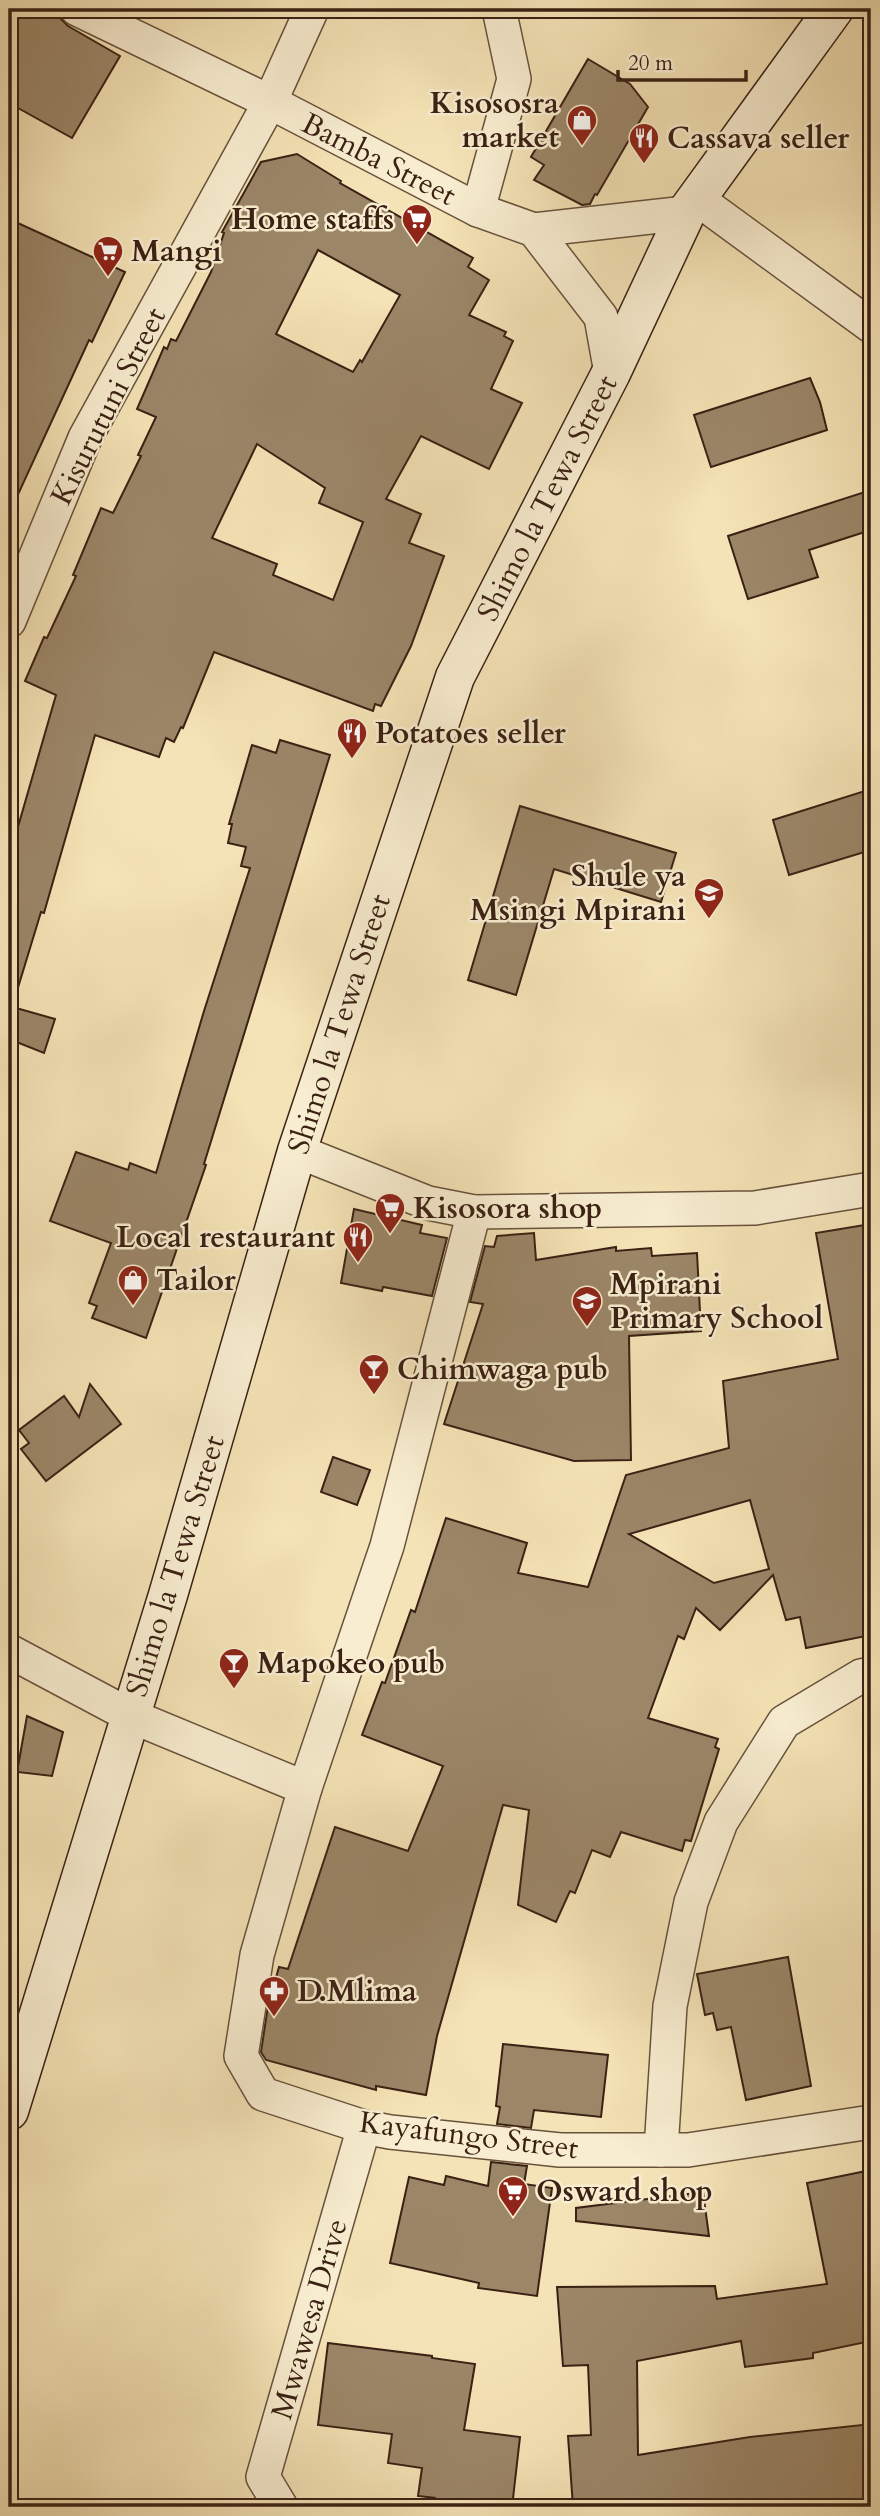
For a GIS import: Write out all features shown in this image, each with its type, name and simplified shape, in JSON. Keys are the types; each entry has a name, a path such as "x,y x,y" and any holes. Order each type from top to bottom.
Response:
{"street":[{"name":"Bamba Street","path":"77,9 270,102 478,210 534,230"},
{"name":"Kisurutuni Street","path":"9,621 85,438 270,102 312,9"},
{"path":"478,210 514,79 499,9"},
{"name":"Shimo la Tewa Street","path":"9,2111 131,1716 297,1151 455,677 611,373 691,205 834,9"},
{"path":"611,373 601,317 534,230 691,205 871,326"},
{"path":"297,1151 428,1203 474,1212 755,1208 871,1189"},
{"name":"Kayafungo Street","path":"474,1212 387,1546 305,1788 257,1955 241,2056 263,2094 364,2127 560,2150 688,2150 871,2122"},
{"path":"9,1651 131,1716 305,1788"},
{"path":"661,2150 670,2006 691,1902 720,1822 784,1723 861,1676 871,1674"},
{"name":"Mwawesa Drive","path":"281,2507 263,2477 364,2127"}],"building":[{"path":"9,9 58,9 61,19 68,26 120,56 72,138 9,103"},
{"path":"588,59 630,84 648,107 597,195 595,194 590,204 582,205 534,180 544,165 531,157"},
{"path":"297,154 341,181 340,183 473,258 468,267 489,280 469,315 506,332 504,336 513,341 491,389 522,403 489,469 421,436 386,499 421,514 409,543 444,556 411,646 381,706 375,704 373,711 214,652 183,728 181,727 174,742 166,738 159,757 95,735 44,913 41,912 17,991 9,990 9,858 56,695 25,681 44,637 47,638 76,576 73,575 101,508 113,513 141,456 138,455 156,417 137,409 164,347 167,349 171,339 176,341 211,272 224,233 222,232 261,162","holes":["318,250 400,295 362,362 360,360 353,372 276,334","257,444 325,488 319,503 363,522 333,600 273,575 277,564 212,538"]},
{"path":"9,219 125,272 92,342 89,340 9,514"},
{"path":"810,378 827,430 711,467 694,415"},
{"path":"871,490 871,530 809,550 818,577 748,599 728,536"},
{"path":"280,740 330,755 204,1164 206,1165 146,1338 92,1318 97,1306 89,1303 111,1243 50,1221 76,1152 128,1170 130,1163 156,1173 250,868 241,866 246,847 228,843 232,824 229,824 252,745 276,753"},
{"path":"871,789 871,850 789,875 773,820"},
{"path":"520,806 676,853 661,902 554,869 516,995 468,980"},
{"path":"9,1006 55,1019 44,1053 9,1039"},
{"path":"354,1209 422,1225 420,1233 447,1238 432,1296 383,1287 382,1291 341,1283"},
{"path":"871,1224 871,1312 864,1313 871,1348 871,1635 806,1648 800,1617 786,1620 773,1575 720,1630 696,1608 684,1639 678,1636 648,1718 718,1739 715,1747 719,1749 691,1841 685,1840 682,1851 621,1832 610,1857 592,1850 575,1893 570,1891 556,1922 518,1905 529,1810 503,1805 437,2036 426,2095 376,2086 376,2090 266,2060 261,2052 268,2006 279,1967 288,1969 335,1827 408,1851 443,1766 362,1735 382,1682 385,1683 411,1610 415,1612 446,1518 527,1543 518,1573 588,1587 626,1475 729,1448 723,1381 838,1359 816,1233","holes":["750,1500 769,1569 714,1583 629,1534"]},
{"name":"Mpirani Primary School","path":"534,1233 536,1260 616,1247 616,1251 651,1248 652,1256 697,1253 701,1331 629,1336 631,1460 574,1461 444,1424 483,1304 470,1302 485,1246 494,1247 497,1236"},
{"path":"90,1384 121,1424 46,1481 21,1449 29,1443 19,1430 64,1396 79,1417"},
{"path":"333,1457 370,1470 357,1505 321,1492"},
{"path":"27,1716 63,1732 52,1776 17,1772"},
{"path":"788,1957 811,2086 746,2100 731,2027 717,2030 713,2013 705,2015 697,1974"},
{"path":"503,2044 608,2055 601,2117 534,2110 531,2128 497,2124 500,2107 496,2106"},
{"path":"491,2162 527,2166 524,2184 552,2188 537,2296 478,2288 479,2283 390,2263 409,2177 444,2185 446,2176 488,2186"},
{"path":"871,2170 871,2341 813,2353 813,2358 745,2367 741,2341 637,2361 638,2455 750,2437 871,2424 871,2507 573,2507 568,2436 591,2435 588,2365 563,2366 557,2287 715,2286 717,2299 827,2284 807,2183"},
{"path":"703,2192 709,2236 576,2221 576,2208"},
{"path":"328,2343 475,2364 464,2430 520,2437 512,2507 434,2507 435,2498 418,2496 422,2468 388,2463 392,2434 318,2425"}],"place":[{"name":"Kisososra market","path":"582,147"},
{"name":"Cassava seller","path":"644,165"},
{"name":"Home staffs","path":"417,246"},
{"name":"Mangi","path":"108,278"},
{"name":"Potatoes seller","path":"352,760"},
{"name":"Shule ya Msingi Mpirani","path":"709,920"},
{"name":"Kisosora shop","path":"390,1235"},
{"name":"Local restaurant","path":"358,1264"},
{"name":"Tailor","path":"133,1307"},
{"name":"Mpirani Primary School","path":"587,1328"},
{"name":"Chimwaga pub","path":"374,1396"},
{"name":"Mapokeo pub","path":"234,1690"},
{"name":"D.Mlima","path":"274,2018"},
{"name":"Osward shop","path":"513,2218"}]}
